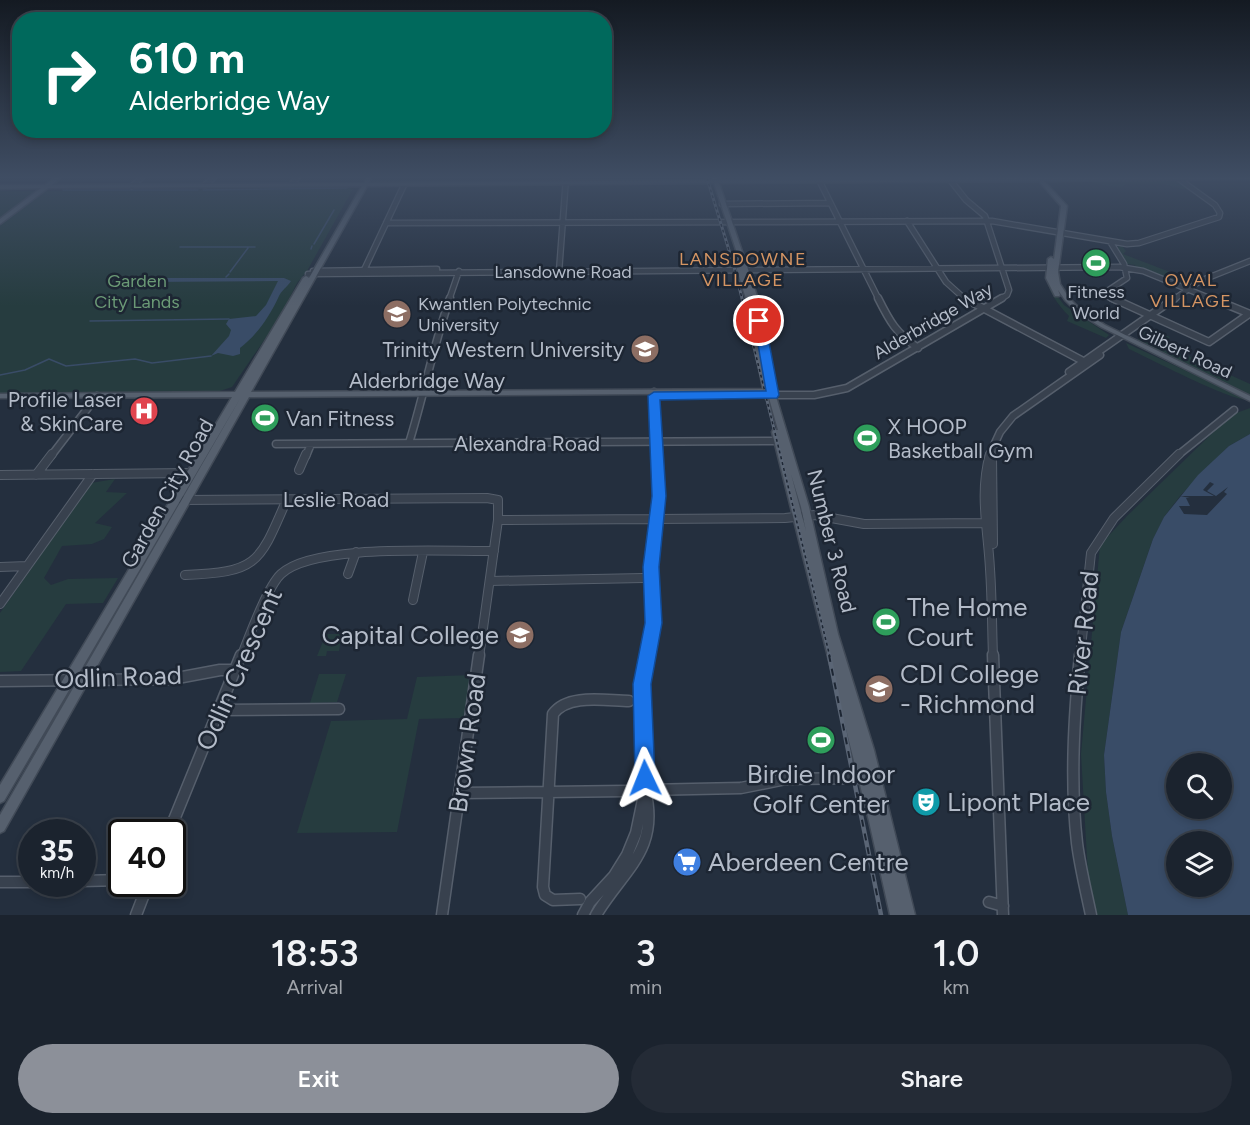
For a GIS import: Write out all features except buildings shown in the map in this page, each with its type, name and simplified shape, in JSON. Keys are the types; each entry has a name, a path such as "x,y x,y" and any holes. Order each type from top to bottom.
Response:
{"main road":[{"name":"Garden City Road","path":"0,797 190,472 239,397 251,385 342,221"},
{"name":"Gilbert Road","path":"1058,221 1051,284 1065,303 1083,318 1233,390"},
{"name":"Number 3 Road","path":"727,222 756,302 778,441 802,517"},
{"name":"Garden City Road","path":"0,827 206,465 239,397 242,385 312,273"},
{"path":"219,394 242,385"},
{"path":"251,385 255,390 265,394"},
{"path":"1233,390 1250,399"},
{"name":"Number 3 Road","path":"770,393 869,778 908,915"},
{"name":"Alderbridge Way","path":"0,398 239,397 265,394 770,393"},
{"name":"Alderbridge Way","path":"95,398 219,394 253,400 423,395"},
{"path":"206,465 241,408 253,400"},
{"name":"Number 3 Road","path":"869,778 897,915"}],"street":[{"path":"841,221 895,330 918,348"},
{"path":"907,221 955,292 983,310 1083,361"},
{"path":"364,270 386,223 987,221 1109,243 1136,243 1207,221"},
{"name":"Alderbridge Way","path":"770,393 826,393 847,388 1009,293 987,221"},
{"path":"559,270 564,223"},
{"path":"1109,243 1112,253 1119,258"},
{"path":"1109,243 1125,267 1127,279 1103,294 1209,342 1249,314"},
{"path":"1003,911 990,567 983,483 987,459 1000,432 1013,416 1058,383 1083,361 1099,353 1213,274 1250,261"},
{"name":"Lansdowne Road","path":"312,273 1125,267 1192,287 1249,314"},
{"name":"Lansdowne Road","path":"312,273 364,270 456,271"},
{"path":"410,443 435,341 456,271"},
{"path":"1058,383 1063,382 1090,363 1100,355 1099,353"},
{"path":"583,915 590,902 614,876 627,855 636,833 645,790 642,684 653,623 651,567 659,481 654,394"},
{"path":"36,475 95,398"},
{"name":"River Road","path":"1091,915 1076,836 1073,745 1091,553 1095,542 1117,514 1180,455 1234,410"},
{"name":"Alexandra Road","path":"276,444 778,441"},
{"path":"299,471 311,444"},
{"path":"990,567 993,558 992,449"},
{"path":"498,520 802,517 843,526 985,523 989,520 987,484 991,467"},
{"path":"0,475 190,472"},
{"path":"0,604 93,474"},
{"name":"Leslie Road","path":"174,500 498,500"},
{"path":"185,575 232,572 257,560 265,549 286,500"},
{"name":"Brown Road","path":"442,915 490,581 498,520 498,500"},
{"name":"Odlin Crescent","path":"174,819 236,670 271,590 281,574 311,558 336,553 494,551"},
{"path":"348,574 356,552"},
{"path":"413,600 423,552"},
{"path":"0,567 27,566"},
{"path":"490,581 643,578"},
{"name":"Odlin Road","path":"0,681 172,678 220,670 236,670"},
{"path":"580,899 553,900 545,895 543,880 553,719 558,706 567,702 629,701"},
{"path":"220,710 339,709"},
{"path":"645,790 741,788 786,779 869,778"},
{"path":"461,793 626,790"},
{"path":"596,915 628,872 641,849 650,822 650,804 645,790"},
{"path":"0,882 18,882"},
{"path":"136,915 143,897"},
{"path":"989,902 1003,911"}],"green space":[{"name":"Garden City Lands","path":"7,221 335,221 307,271 297,283 280,317 232,387 220,391 159,394 0,393 0,226"},
{"path":"1122,246 1126,251 1123,254 1191,280 1183,285 1131,267 1136,265 1127,264 1117,252 1117,247"},
{"path":"1045,272 1049,285 1064,305 1109,335 1106,338 1067,321 1069,316 1053,296 1048,285"},
{"path":"1155,331 1170,337 1162,344 1250,384 1250,395 1137,340 1142,338 1140,336 1145,332"},
{"path":"1126,343 1249,400 1239,399 1190,379 1129,349"},
{"path":"1250,408 1250,434 1229,446 1180,496 1164,517 1153,539 1121,632 1104,755 1112,836 1128,915 1097,915 1088,875 1081,754 1100,545 1231,415"},
{"path":"115,479 106,492 127,493 95,523 112,527 104,539 92,544 62,546 44,578 51,585 68,579 118,578 103,603 66,604 21,671 0,672 0,613 91,483"},
{"path":"326,634 342,634 339,651 327,651 326,656 317,656"},
{"path":"319,674 346,674 337,702 310,703"},
{"path":"472,675 463,718 419,719 397,832 297,833 331,721 407,719 417,677"}],"water":[{"path":"147,278 284,278 291,281 280,294 262,325 240,348 240,354 233,356 218,353 211,356 229,336 231,330 226,324 229,319 256,316 266,305 278,281 144,282"},
{"path":"1250,434 1250,915 1128,915 1112,836 1104,755 1121,632 1153,539 1164,517 1198,475 1229,446"}],"pier":[{"path":"1210,482 1214,484 1207,491 1216,496 1228,487 1224,492 1227,494 1207,515 1184,514 1179,506 1190,506 1186,498 1190,498 1180,496 1214,496 1203,490"}],"waterway":[{"path":"314,244 328,221"},
{"path":"180,247 255,247"},
{"path":"230,272 248,248"},
{"path":"226,277 229,274"},
{"path":"90,321 229,319"},
{"path":"0,375 25,370 49,359 66,366 135,359 152,363 211,356"}],"railway":[{"path":"720,221 735,270 830,657"},
{"path":"829,655 881,915"}],"place":[{"name":"Fitness World","path":"1096,263"},
{"name":"Kwantlen Polytechnic University","path":"397,314"},
{"name":"Trinity Western University","path":"645,349"},
{"name":"Profile Laser & SkinCare","path":"144,411"},
{"name":"Van Fitness","path":"265,418"},
{"name":"X HOOP Basketball Gym","path":"867,438"},
{"name":"The Home Court","path":"886,622"},
{"name":"Capital College","path":"520,635"},
{"name":"CDI College - Richmond","path":"879,689"},
{"name":"Birdie Indoor Golf Center","path":"821,740"},
{"name":"Lipont Place","path":"926,802"},
{"name":"Aberdeen Centre","path":"687,862"}],"district":[{"name":"LANSDOWNE VILLAGE","path":"743,269"},
{"name":"OVAL VILLAGE","path":"1191,290"}],"route":[{"path":"645,778 642,684 653,623 651,567 659,496 654,396 773,395 759,321"}]}
